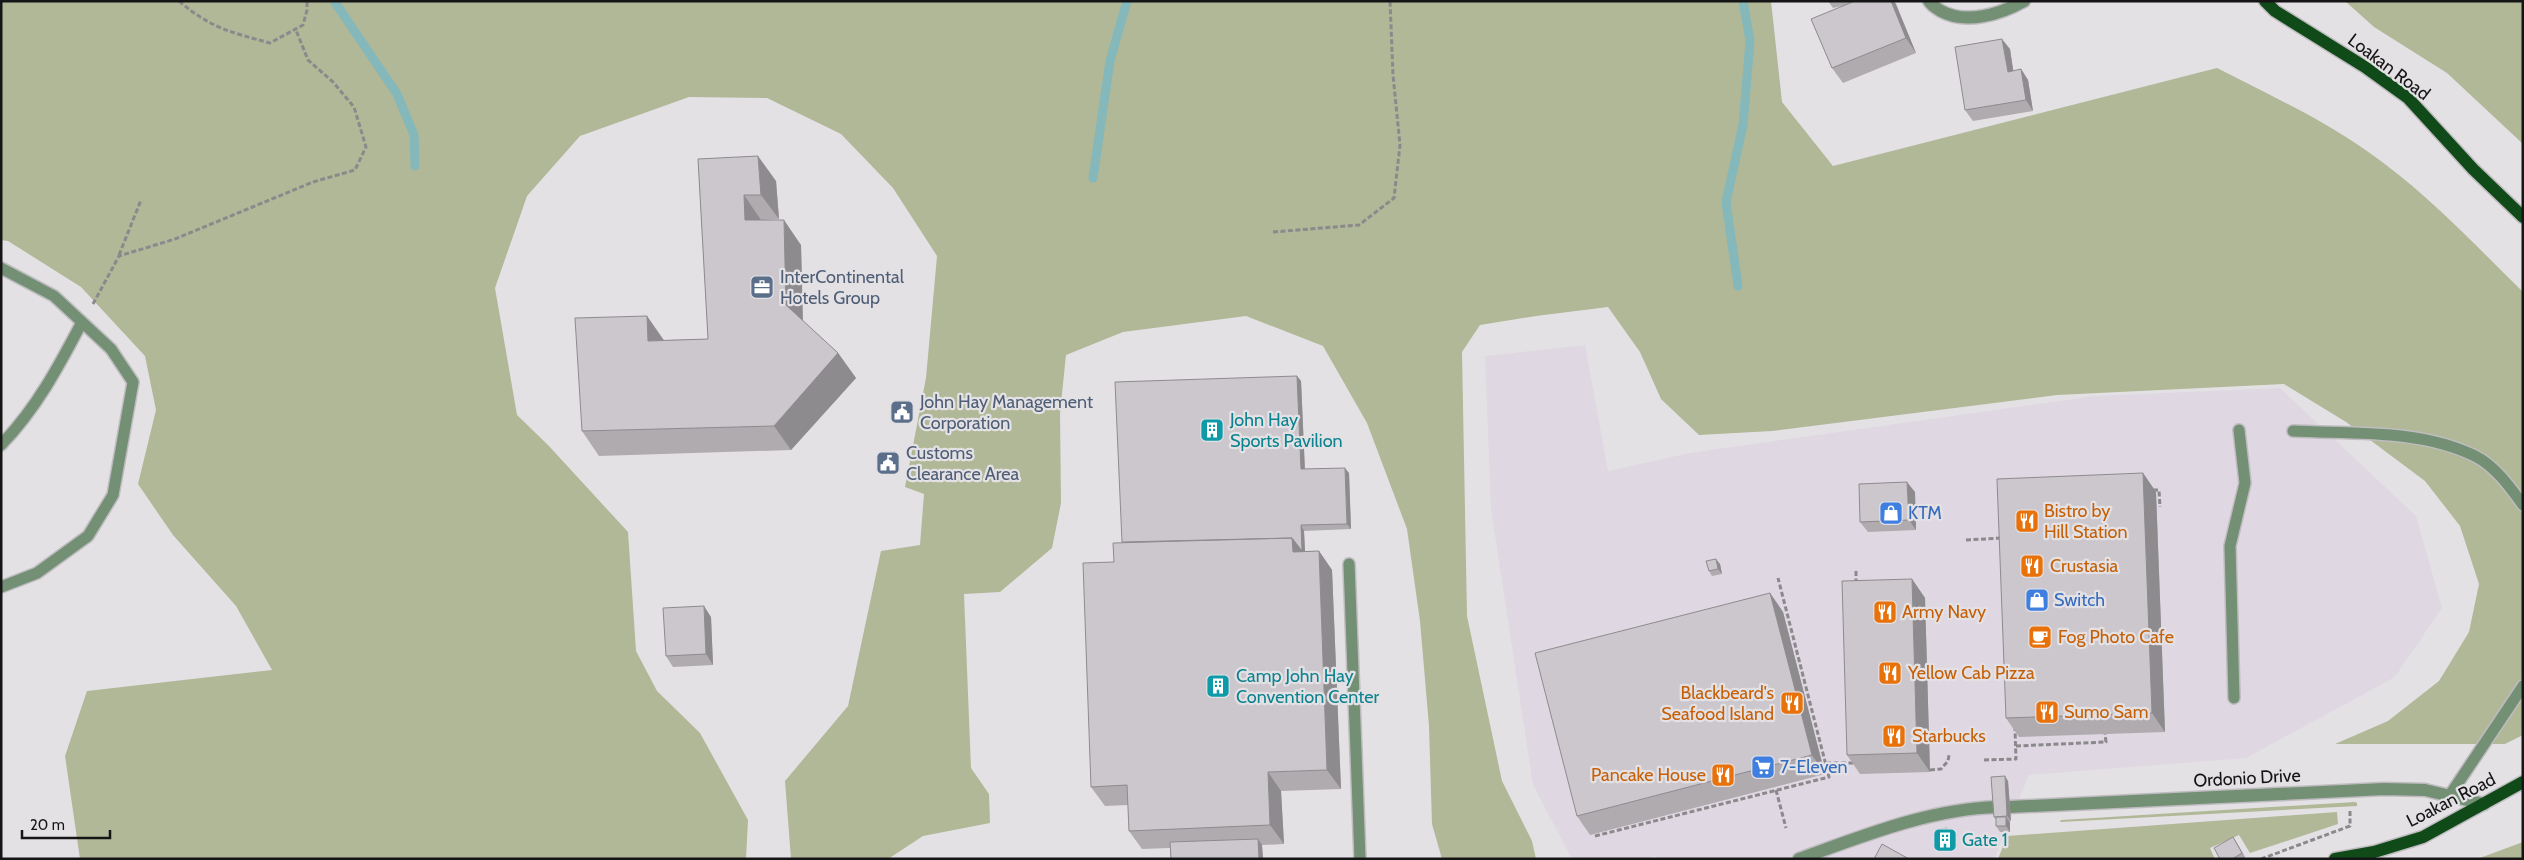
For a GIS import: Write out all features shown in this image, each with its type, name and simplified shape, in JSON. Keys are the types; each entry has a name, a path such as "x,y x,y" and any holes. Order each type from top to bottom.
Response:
{"main road":[{"name":"Loakan Road","path":"2265,1 2275,10 2365,67 2408,98 2473,169 2523,217"},
{"name":"Loakan Road","path":"2335,859 2374,852 2424,837 2523,782"}],"street":[{"path":"1929,1 1931,5 1949,16 1972,18 2007,10 2024,1"},
{"name":"Ordonio Drive","path":"2010,806 2384,789 2425,790 2450,794 2484,804"},
{"path":"1799,859 1900,824 1974,808 1996,807"}],"lane":[{"path":"1,268 54,296 111,349 133,382 113,495 88,536 37,573 1,587"},
{"path":"1,445 23,423 61,363 82,322"},
{"path":"2234,698 2230,546 2245,483 2240,430"},
{"path":"2293,431 2387,435 2437,442 2476,456 2505,480 2523,505"},
{"path":"1349,564 1360,859"},
{"path":"2450,794 2523,686"}],"path":[{"path":"179,1 197,17 242,37 270,43 302,25 305,18 306,1"},
{"path":"1273,232 1359,225 1394,198 1400,146 1392,75 1390,1"},
{"path":"119,256 175,239 304,186 355,170 366,147 354,107 334,82 308,60 296,30"},
{"path":"82,322 119,256 141,200"},
{"path":"2150,490 2160,490 2160,507"},
{"path":"1966,540 2008,538"},
{"path":"1856,571 1856,590"},
{"path":"1596,836 1829,777 1778,578"},
{"path":"1984,760 2016,759 2015,726"},
{"path":"2016,746 2106,742 2106,734"},
{"path":"1930,770 1941,769 1948,761 1949,754"},
{"path":"1826,763 1860,762"},
{"path":"1776,790 1786,828"},
{"path":"2261,859 2350,826 2350,808"}],"shaded area":[{"path":"1585,345 1608,471 1690,453 2095,396 2280,388 2416,516 2442,608 2395,677 2246,758 2029,775 1994,859 1657,859 1656,856 1640,859 1572,859 1533,785 1491,509 1485,356"}],"green space":[{"path":"1,1 1771,1 1782,102 1833,166 2217,68 2329,126 2386,165 2427,199 2523,292 2523,735 2505,744 2335,744 2388,721 2439,681 2469,632 2479,584 2460,526 2425,481 2346,422 2284,384 2057,395 1772,431 1699,435 1661,399 1640,352 1608,307 1480,325 1462,352 1467,616 1502,781 1532,841 1536,859 1442,859 1432,824 1429,726 1420,621 1407,529 1367,423 1323,346 1246,316 1123,332 1066,355 1060,413 1061,503 1052,548 1000,592 964,594 971,768 989,794 990,823 923,836 888,859 791,859 785,781 848,706 881,551 920,545 924,494 905,487 926,378 937,256 893,188 841,134 767,98 689,97 580,136 527,196 495,288 517,415 548,445 628,532 636,651 657,691 700,733 748,820 746,859 80,859 65,756 87,691 272,670 236,606 173,535 138,484 156,410 145,356 81,287 8,241 1,240"},
{"path":"2345,1 2523,1 2523,144 2447,73 2374,27"},
{"path":"2355,802 2357,806 2060,822 2061,820"},
{"path":"2337,812 2338,824 2250,853 2239,835 2210,848 2215,859 1998,859 2007,836"},
{"path":"2523,842 2523,859 2477,859"}],"building":[{"path":"1855,1 1891,1 1906,38 1832,68 1811,19"},
{"path":"2002,39 2008,72 2021,69 2026,100 1965,110 1955,47"},
{"name":"InterContinental Hotels Group","path":"758,156 761,195 744,195 745,220 784,220 786,305 838,353 774,426 582,431 575,318 647,316 648,341 708,339 698,159"},
{"name":"John Hay Sports Pavilion","path":"1297,376 1301,469 1345,468 1347,524 1301,525 1302,551 1292,538 1122,542 1115,382"},
{"path":"2143,473 2152,713 2006,718 1997,479"},
{"name":"KTM","path":"1907,482 1909,520 1860,522 1859,484"},
{"name":"Camp John Hay Convention Center","path":"1292,538 1293,552 1319,551 1327,770 1268,772 1270,825 1129,831 1127,785 1091,787 1083,563 1114,562 1113,543"},
{"path":"1716,559 1718,569 1709,571 1706,561"},
{"path":"1912,579 1917,753 1847,755 1842,581"},
{"path":"1770,593 1812,755 1577,816 1535,653"},
{"path":"704,606 706,654 666,656 663,608"},
{"path":"2005,776 2007,816 1994,817 1991,777"},
{"path":"1996,817 2006,817 2006,826 1996,826"},
{"path":"1947,828 1948,839 1935,841 1935,830"},
{"path":"2233,837 2242,853 2232,859 2220,859 2214,848"},
{"path":"1258,839 1259,859 1171,859 1170,842"},
{"path":"1882,844 1909,859 1874,859"}],"waterway":[{"path":"334,1 397,94 414,135 415,166"},
{"path":"1093,178 1110,61 1127,1"},
{"path":"1738,286 1726,202 1743,125 1750,41 1743,1"}],"place":[{"name":"InterContinental Hotels Group","path":"762,287"},
{"name":"John Hay Management Corporation","path":"902,412"},
{"name":"John Hay Sports Pavilion","path":"1212,430"},
{"name":"Customs Clearance Area","path":"888,463"},
{"name":"KTM","path":"1891,513"},
{"name":"Bistro by Hill Station","path":"2027,521"},
{"name":"Crustasia","path":"2032,566"},
{"name":"Switch","path":"2037,600"},
{"name":"Army Navy","path":"1885,612"},
{"name":"Fog Photo Cafe","path":"2040,637"},
{"name":"Yellow Cab Pizza","path":"1890,673"},
{"name":"Camp John Hay Convention Center","path":"1218,686"},
{"name":"Blackbeard's Seafood Island","path":"1792,703"},
{"name":"Sumo Sam","path":"2047,712"},
{"name":"Starbucks","path":"1894,736"},
{"name":"7-Eleven","path":"1763,767"},
{"name":"Pancake House","path":"1723,775"},
{"name":"Gate 1","path":"1945,840"}]}
